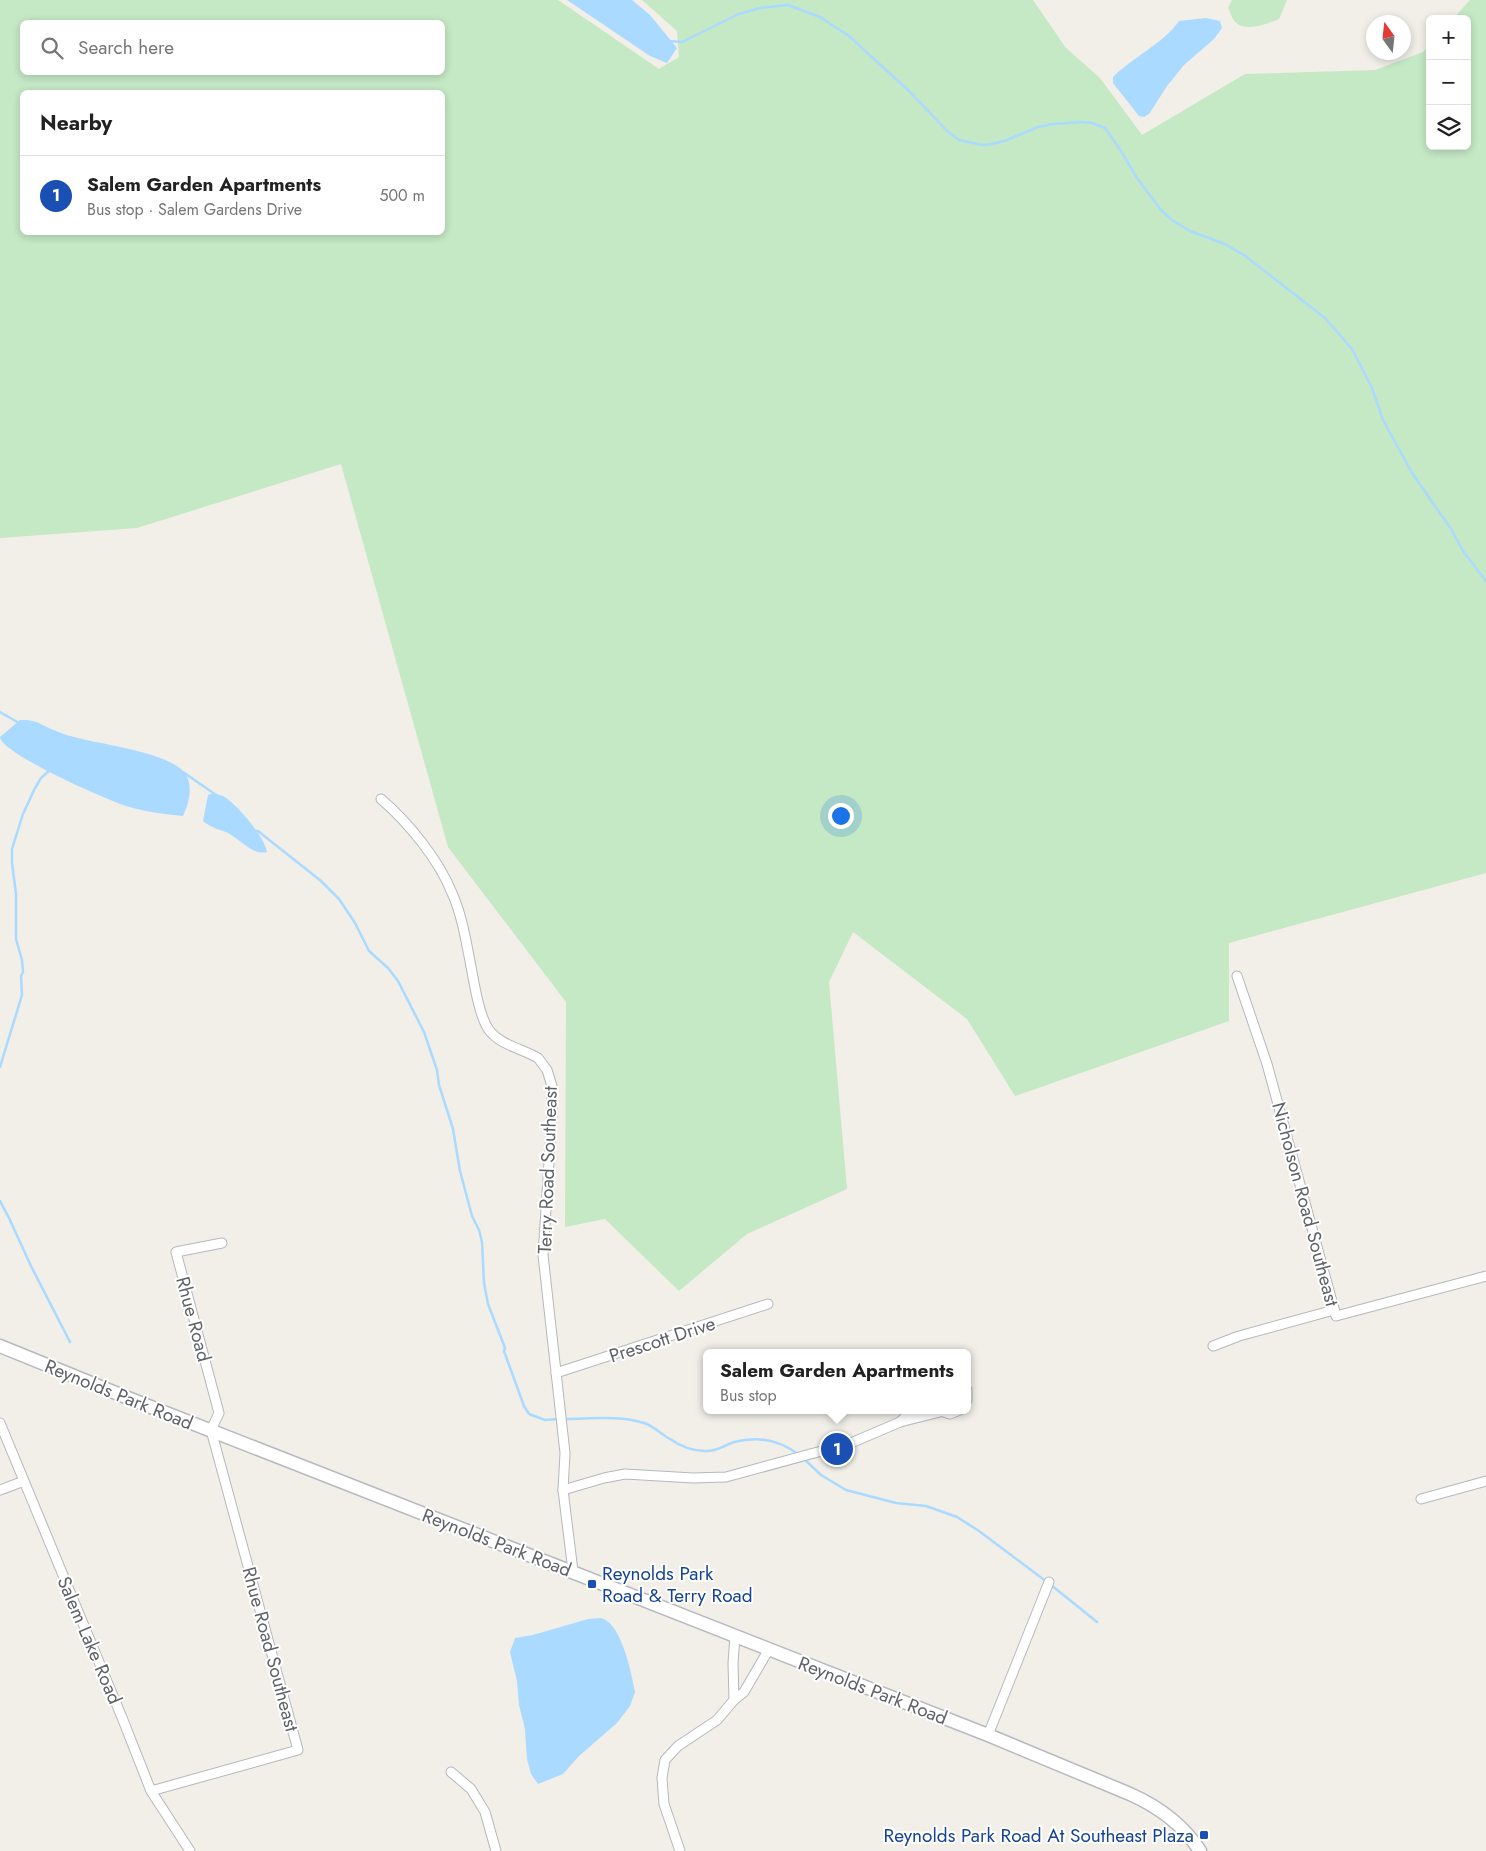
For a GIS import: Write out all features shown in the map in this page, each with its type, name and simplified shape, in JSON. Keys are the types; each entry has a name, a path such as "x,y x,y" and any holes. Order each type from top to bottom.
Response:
{"main road":[{"name":"Reynolds Park Road","path":"0,1346 988,1735 1148,1802 1185,1830 1200,1851"}],"street":[{"name":"Terry Road Southeast","path":"381,799 397,812 430,855 452,892 464,928 480,1004 488,1029 496,1037 538,1058 543,1064 552,1086 552,1116 543,1255 565,1453 562,1490 573,1571"},
{"name":"Nicholson Road Southeast","path":"1237,976 1268,1064 1336,1316 1486,1276"},
{"name":"Rhue Road","path":"211,1430 218,1414 176,1252 222,1243"},
{"name":"Prescott Drive","path":"556,1373 768,1304"},
{"path":"1213,1346 1239,1336 1334,1310"},
{"path":"900,1422 908,1414"},
{"path":"562,1490 626,1474 693,1478 726,1477 851,1443 900,1422 928,1414"},
{"name":"Salem Lake Road","path":"0,1423 123,1720 150,1791 190,1851"},
{"name":"Rhue Road Southeast","path":"150,1791 298,1750 211,1430"},
{"path":"0,1490 24,1481"},
{"path":"1421,1499 1486,1481"},
{"path":"988,1735 1049,1582"},
{"path":"734,1700 733,1663 736,1636"},
{"path":"680,1851 664,1804 662,1778 665,1760 678,1746 716,1720 744,1692 769,1649"},
{"path":"451,1772 471,1790 485,1812 496,1851"}],"green space":[{"path":"0,0 558,0 659,69 679,57 677,31 642,0 1033,0 1066,48 1100,78 1142,135 1245,74 1375,70 1402,60 1411,60 1411,56 1423,52 1426,49 1426,150 1471,150 1471,15 1457,15 1470,0 1486,0 1486,873 1229,943 1229,1021 1015,1096 967,1019 853,932 829,982 847,1189 747,1234 679,1291 605,1219 565,1227 566,1002 448,847 341,464 137,528 0,538"},
{"path":"1232,0 1287,0 1279,19 1262,25 1248,27 1237,24 1233,19 1228,8"}],"water":[{"path":"567,0 632,0 650,15 677,48 667,63 650,56"},
{"path":"1206,18 1220,21 1222,28 1214,39 1184,65 1167,86 1149,114 1144,117 1139,116 1113,83 1113,77 1165,37 1179,21"},
{"path":"20,720 35,721 75,737 149,754 175,765 184,772 190,788 189,800 183,816 126,806 78,786 36,765 5,745 0,737"},
{"path":"208,795 223,796 242,813 261,838 267,852 257,852 228,833 212,827 203,821"},
{"path":"601,1618 615,1629 624,1650 635,1692 630,1706 617,1723 579,1756 563,1774 538,1784 531,1774 527,1759 525,1729 510,1652 515,1638 533,1635 588,1619"}],"waterway":[{"path":"668,41 682,42 739,14 760,8 788,5 820,17 849,36 911,93 947,131 959,140 983,145 992,144 1038,127 1053,124 1081,122 1092,123 1105,128 1137,178 1161,210 1172,220 1190,231 1225,244 1244,255 1325,318 1352,349 1372,388 1383,420 1412,473 1451,529 1463,551 1486,581"},
{"path":"0,712 19,723"},
{"path":"0,1067 22,995 21,976 23,972 22,960 16,939 16,894 12,849 23,814 35,788 41,778 50,770"},
{"path":"183,772 219,797"},
{"path":"255,831 258,831 321,881 339,899 355,923 369,951 388,968 398,981 424,1032 437,1070 439,1085 453,1129 460,1171 472,1216 479,1230 482,1242 484,1283 488,1304 524,1406 529,1414 545,1420 558,1419"},
{"path":"0,1201 70,1342"},
{"path":"564,1419 615,1418 648,1424 678,1444 696,1450 713,1450 734,1442 751,1439 776,1443 799,1455"},
{"path":"803,1458 821,1475 846,1490 896,1503 926,1506 957,1517 979,1531 1047,1582"},
{"path":"1051,1585 1097,1622"}],"place":[{"name":"Salem Garden Apartments","path":"837,1449"},
{"name":"Reynolds Park Road & Terry Road","path":"592,1584"},
{"name":"Reynolds Park Road At Southeast Plaza","path":"1204,1835"}]}
